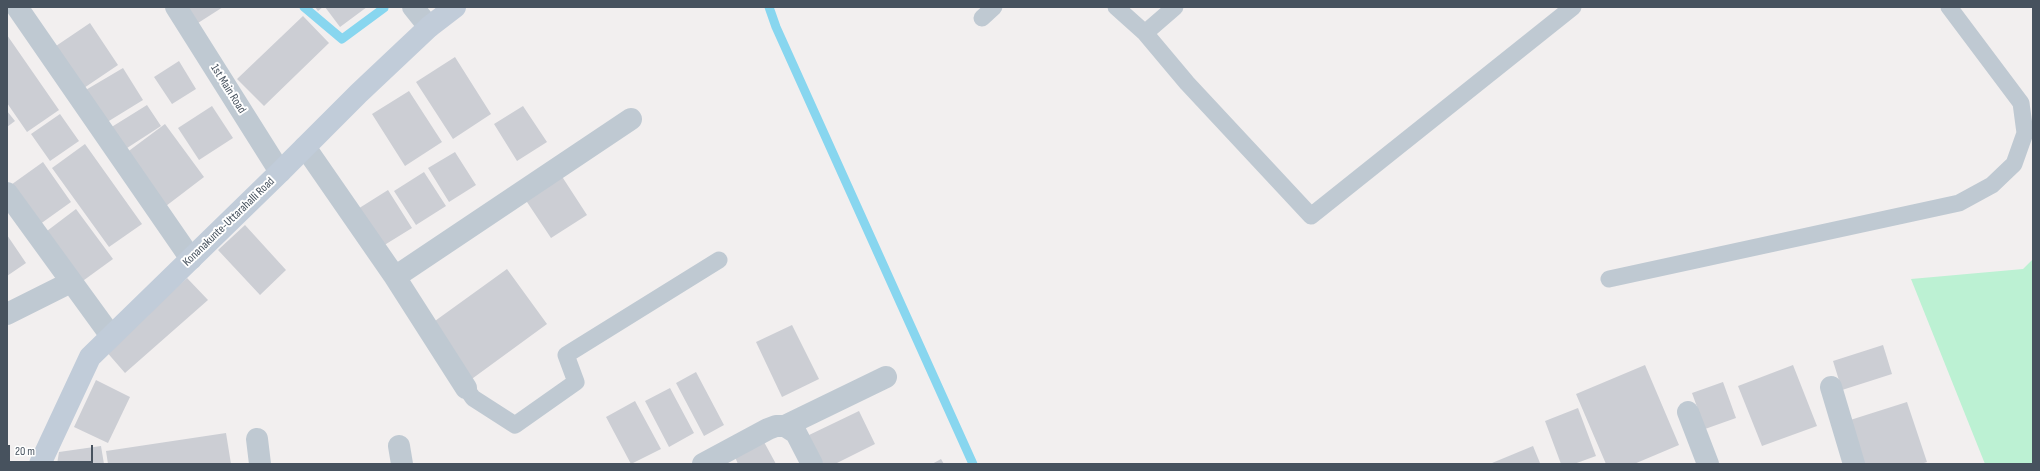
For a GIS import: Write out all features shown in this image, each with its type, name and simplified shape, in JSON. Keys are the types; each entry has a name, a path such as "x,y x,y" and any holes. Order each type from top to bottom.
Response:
{"main road":[{"name":"Konanakunte-Uttarahalli Road","path":"40,464 90,357 359,93 429,27 455,7"}],"street":[{"path":"17,7 191,259"},
{"name":"1st Main Road","path":"176,7 280,172"},
{"path":"413,7 429,27"},
{"path":"395,277 631,119"},
{"path":"305,147 395,277 466,388"},
{"path":"7,193 111,336"},
{"path":"7,314 72,282"},
{"path":"703,464 768,429 776,426 785,426 886,377"},
{"path":"1831,387 1854,464"},
{"path":"1688,412 1708,464"},
{"path":"785,426 796,433 812,464"},
{"path":"257,439 260,464"}],"lane":[{"path":"982,18 994,7"},
{"path":"1116,7 1145,33 1188,83 1311,216 1573,7"},
{"path":"1145,33 1175,7"},
{"path":"1609,279 1959,203 1992,186 2014,164 2029,129 2021,102 1948,7"},
{"path":"466,388 473,398 516,425 576,382 566,355 719,260"}],"green space":[{"path":"2033,259 2033,464 1985,464 1911,279 2023,269"}],"building":[{"path":"187,7 223,7 198,23"},
{"path":"315,7 323,7 318,11"},
{"path":"325,7 367,7 340,27"},
{"path":"303,16 329,43 264,106 237,79"},
{"path":"90,23 118,65 81,90 53,48"},
{"path":"7,35 59,110 27,132 7,103"},
{"path":"455,57 491,114 453,139 416,82"},
{"path":"179,61 196,89 172,104 154,77"},
{"path":"123,68 143,100 104,124 84,91"},
{"path":"409,91 442,142 405,166 372,114"},
{"path":"147,105 161,126 124,150 110,128"},
{"path":"212,106 233,138 199,160 178,128"},
{"path":"523,106 547,142 517,161 494,124"},
{"path":"7,111 15,121 7,127"},
{"path":"60,114 79,141 50,161 31,134"},
{"path":"165,124 204,177 166,206 126,153"},
{"path":"85,144 142,224 109,247 52,168"},
{"path":"455,152 476,185 449,202 428,168"},
{"path":"43,162 71,202 36,227 8,187"},
{"path":"424,172 446,206 416,225 394,191"},
{"path":"561,175 587,215 551,238 525,199"},
{"path":"388,190 412,228 378,249 353,212"},
{"path":"76,209 113,259 80,283 43,234"},
{"path":"245,225 286,270 260,295 218,250"},
{"path":"7,235 26,263 7,276"},
{"path":"507,269 547,324 469,381 428,326"},
{"path":"187,278 208,300 125,373 105,350"},
{"path":"792,325 819,379 782,397 756,342"},
{"path":"1883,345 1892,374 1842,390 1833,361"},
{"path":"1645,365 1679,445 1634,464 1606,464 1576,394"},
{"path":"1793,365 1817,426 1762,446 1738,386"},
{"path":"696,372 724,425 704,436 676,383"},
{"path":"96,380 130,397 108,443 74,427"},
{"path":"1723,382 1736,418 1705,429 1692,393"},
{"path":"670,388 694,433 669,447 645,401"},
{"path":"635,401 661,449 631,464 606,417"},
{"path":"1907,402 1927,462 1921,464 1857,464 1844,422"},
{"path":"1578,408 1596,456 1574,464 1561,464 1545,421"},
{"path":"859,411 875,444 835,464 821,464 807,436"},
{"path":"226,433 231,464 108,464 106,451"},
{"path":"764,442 776,464 738,464 735,457"},
{"path":"101,446 104,464 57,464 59,452"},
{"path":"1533,446 1540,463 1492,463"},
{"path":"941,459 944,464 932,464"}],"waterway":[{"path":"304,7 342,39 384,8"},
{"path":"769,7 776,27 973,464"}]}
